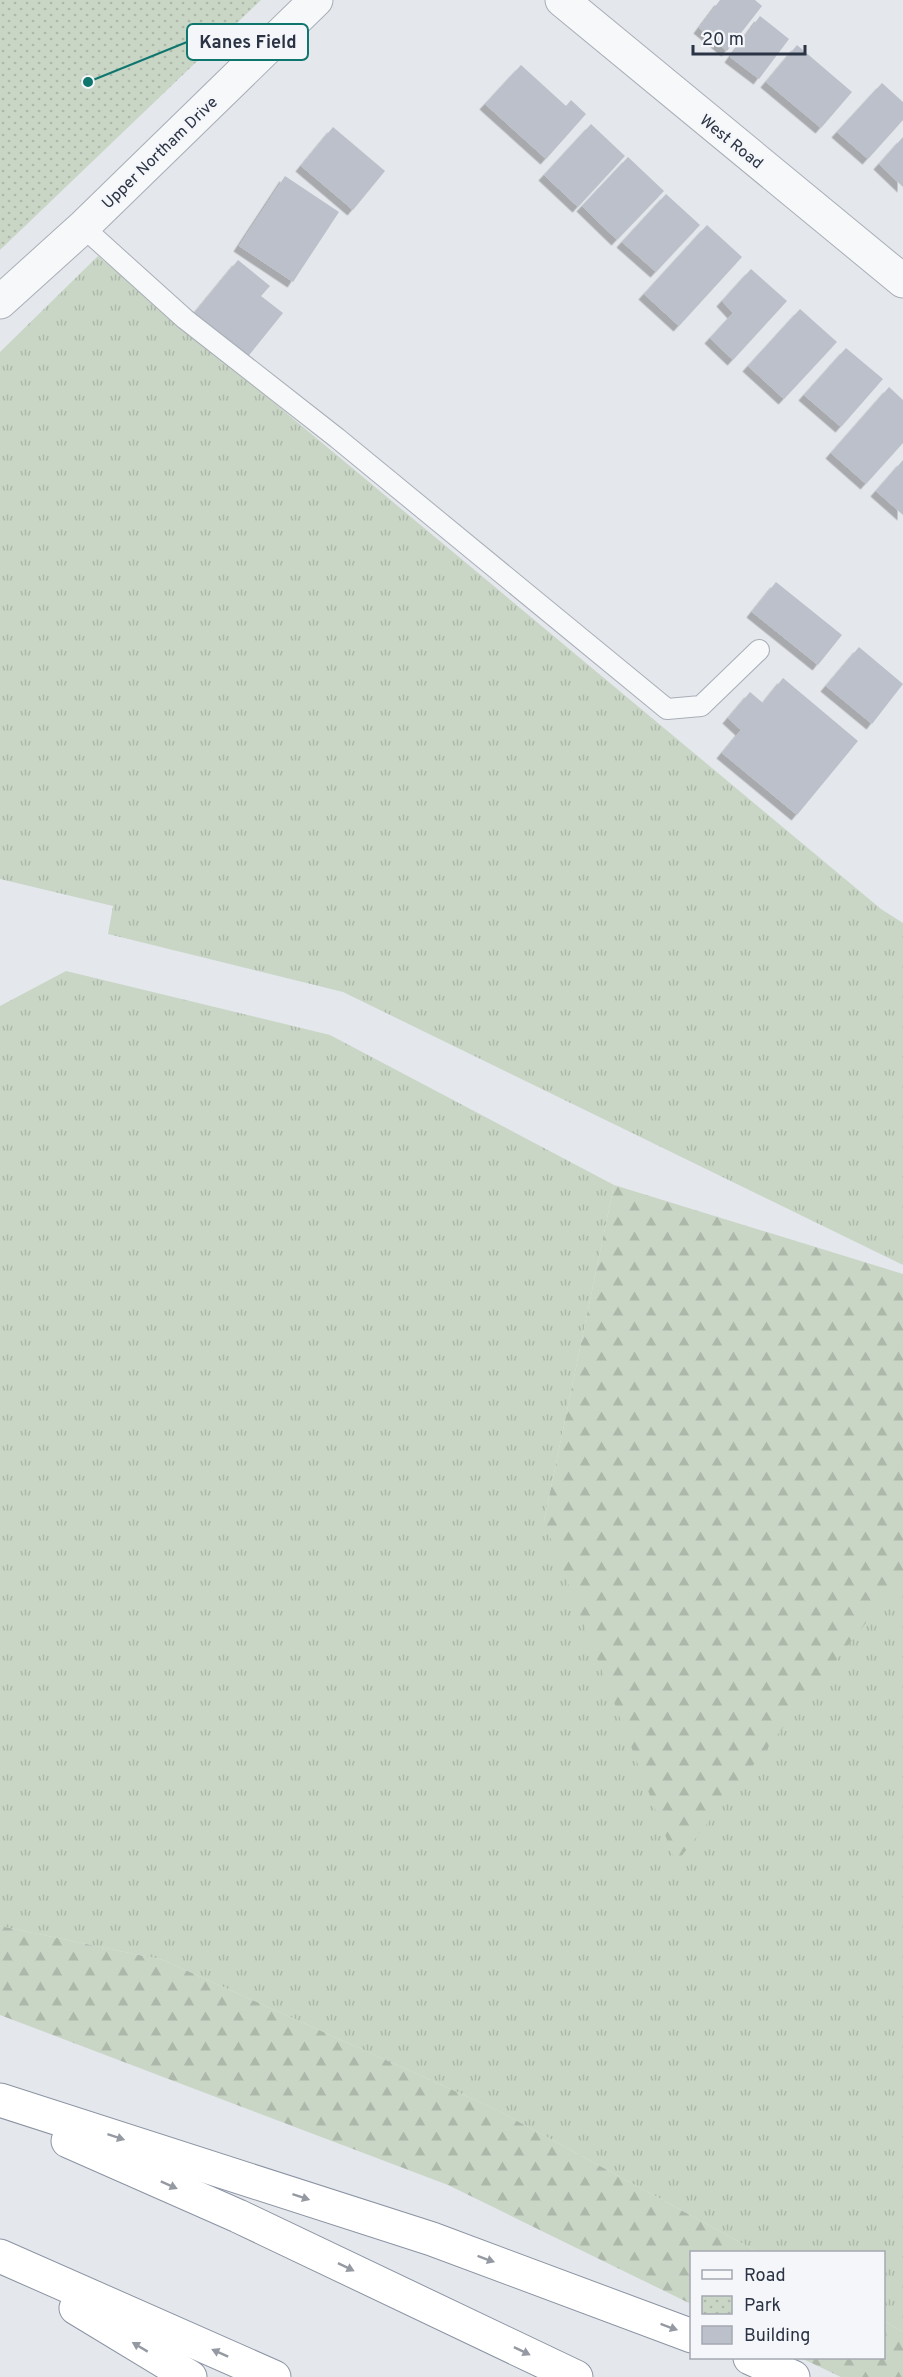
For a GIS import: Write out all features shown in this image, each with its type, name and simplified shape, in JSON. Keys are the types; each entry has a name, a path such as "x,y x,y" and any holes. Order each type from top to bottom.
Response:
{"highway":[{"path":"0,2100 432,2239 690,2335"},
{"path":"0,2112 238,2216 576,2377"},
{"path":"0,2256 274,2377"},
{"path":"0,2263 190,2377"},
{"path":"752,2359 793,2377"}],"street":[{"name":"Upper Northam Drive","path":"0,302 82,227 316,0"},
{"name":"West Road","path":"562,0 903,281"}],"lane":[{"path":"82,227 185,319 337,438 668,709 701,706 759,650"}],"green space":[{"path":"0,0 261,0 0,250"},
{"path":"98,256 881,909 903,923 903,1265 343,992 108,934 113,906 0,879 0,352"},
{"path":"66,971 330,1035 614,1185 544,1521 903,1574 903,2332 885,2322 885,2251 756,2251 495,2109 163,1960 0,1926 0,1006"},
{"path":"614,1185 903,1274 903,1576 676,1863 544,1521"},
{"path":"0,1926 163,1960 495,2109 756,2251 690,2251 690,2304 448,2185 0,2015"},
{"path":"885,2322 903,2332 903,2377 841,2377 803,2359 885,2359"}],"building":[{"path":"720,0 755,0 762,6 727,51 699,28"},
{"path":"760,16 789,39 759,79 730,57"},
{"path":"797,45 852,92 821,128 766,82"},
{"path":"521,65 566,106 571,100 586,114 546,159 485,104"},
{"path":"882,83 903,102 903,120 868,159 837,132"},
{"path":"591,124 625,156 578,207 544,175"},
{"path":"333,127 385,171 353,210 301,166"},
{"path":"903,137 903,187 879,164"},
{"path":"628,157 664,191 617,240 582,206"},
{"path":"285,176 339,212 293,282 239,246"},
{"path":"666,194 700,225 656,272 622,242"},
{"path":"707,225 742,257 679,326 644,294"},
{"path":"238,260 270,286 261,296 283,313 246,359 192,316"},
{"path":"751,269 787,301 733,360 710,338 733,313 722,301"},
{"path":"800,309 837,342 784,399 748,366"},
{"path":"846,348 883,379 841,427 804,395"},
{"path":"889,387 903,400 903,443 866,484 831,453"},
{"path":"903,460 903,515 876,491"},
{"path":"776,582 842,635 818,665 752,612"},
{"path":"859,647 903,684 872,724 826,686"},
{"path":"783,678 858,741 797,815 722,753 741,730 728,718 750,692 763,703"}],"place":[{"name":"Kanes Field","path":"88,82"}]}
